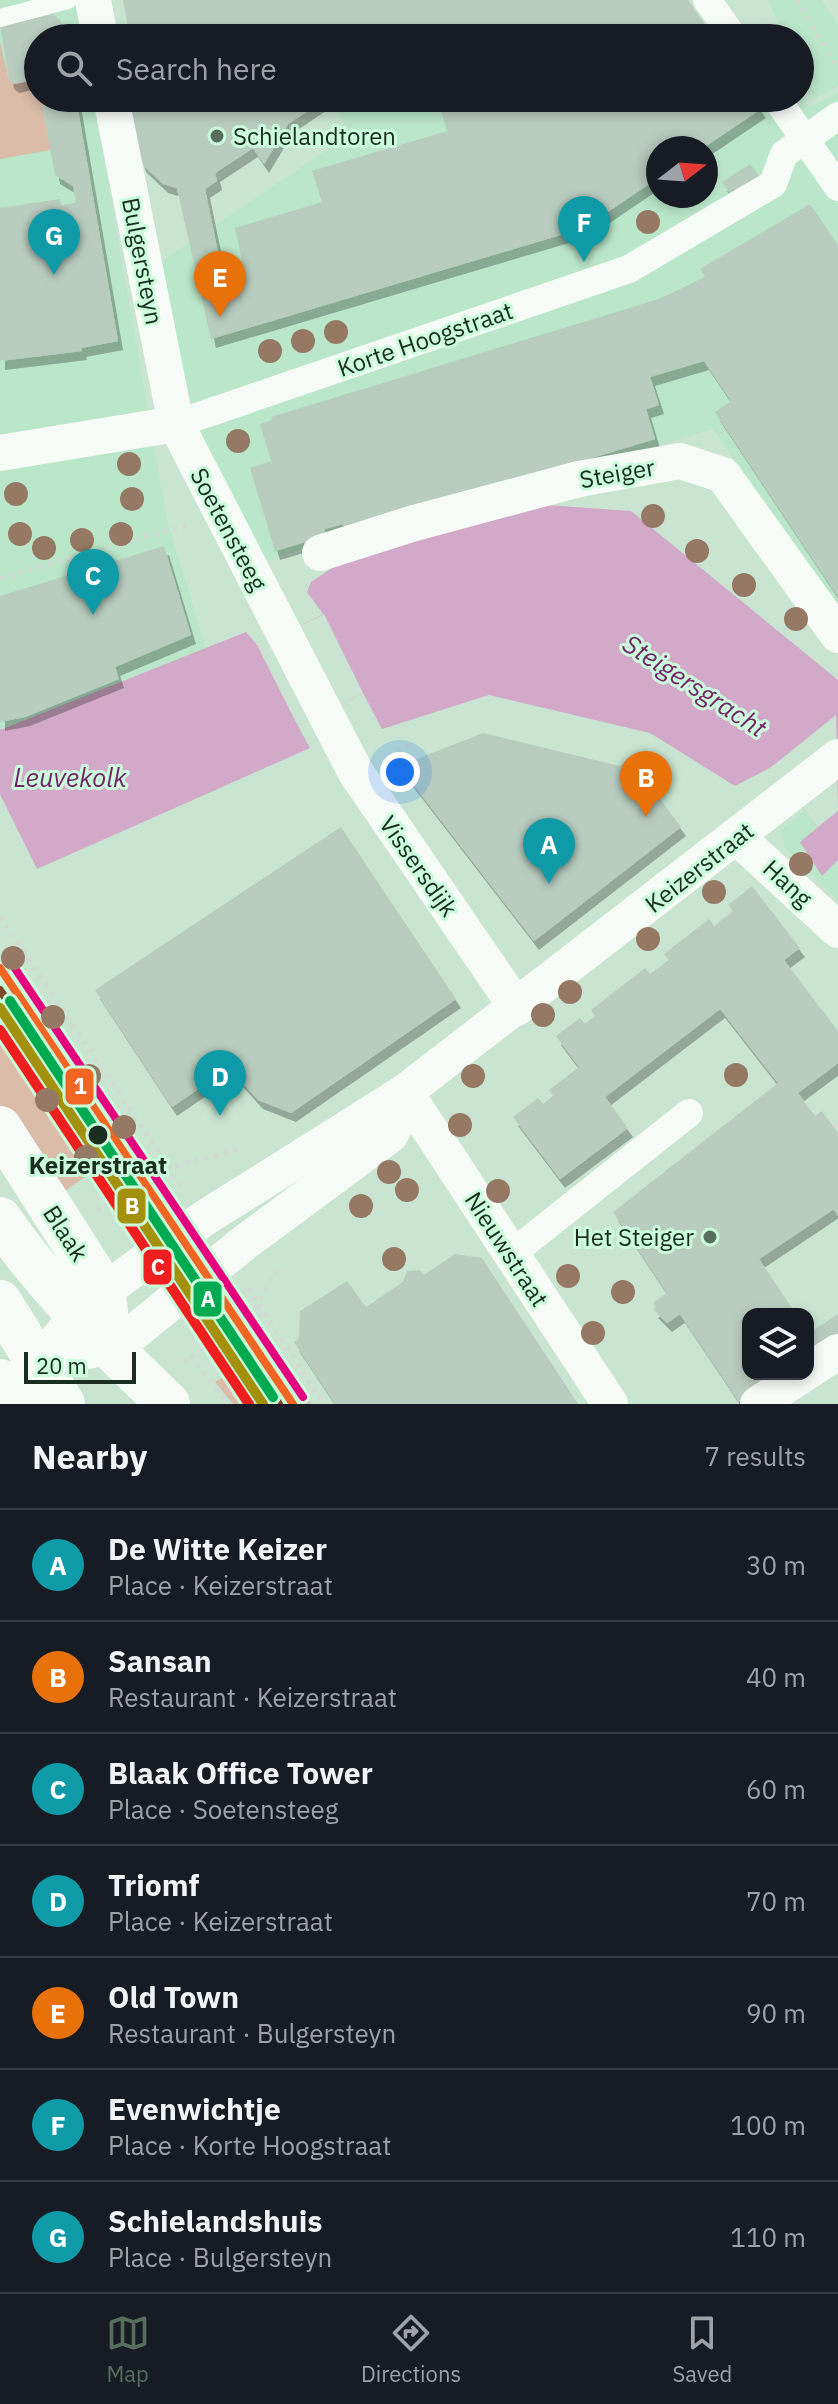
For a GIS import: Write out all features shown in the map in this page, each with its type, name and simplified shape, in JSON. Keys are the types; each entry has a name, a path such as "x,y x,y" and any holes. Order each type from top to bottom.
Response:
{"main road":[{"name":"Blaak","path":"0,1128 90,1303 120,1340"},
{"name":"Blaak","path":"0,1219 26,1259 90,1303"},
{"path":"0,1302 13,1386 63,1404"},
{"path":"120,1340 158,1394"}],"street":[{"path":"93,0 97,24"},
{"path":"707,0 724,24"},
{"name":"Bulgersteyn","path":"114,112 176,424"},
{"path":"786,112 838,187"},
{"name":"Korte Hoogstraat","path":"0,453 176,424 629,269 773,184 784,154 838,116"},
{"name":"Soetensteeg","path":"176,424 284,634"},
{"name":"Steiger","path":"320,553 411,524 579,479 680,461 723,475 838,635"},
{"name":"Vissersdijk","path":"284,634 369,793 517,1008"},
{"name":"Keizerstraat","path":"13,1386 90,1303 203,1219 405,1092 838,757"},
{"name":"Hang","path":"737,837 838,930"},
{"path":"13,1386 120,1340 390,1135 402,1113 405,1092"},
{"name":"Nieuwstraat","path":"405,1092 610,1404"},
{"path":"510,1255 689,1113"},
{"path":"814,1368 838,1352"},
{"path":"758,1404 795,1380"}],"lane":[{"path":"0,18 68,0"}],"path":[{"path":"797,0 811,24"},
{"path":"814,29 838,69"},
{"path":"0,578 224,515"},
{"path":"0,917 171,1167 203,1219"},
{"path":"20,979 154,1174"},
{"path":"0,1025 114,1200"},
{"path":"87,1216 154,1174 171,1167"},
{"path":"158,1394 191,1356 252,1315 258,1302 324,1404"},
{"path":"191,1356 228,1404"}],"shaded area":[{"path":"0,0 75,0 79,24 24,24 24,112 95,112 168,524 209,657 0,739"},
{"path":"768,0 821,0 838,25 838,86 814,99 814,24 779,24"},
{"path":"0,42 9,80 24,82 24,112 44,112 51,150 0,159"},
{"path":"838,92 838,610 713,429 258,563 190,446 150,269 352,133 338,112 814,112 814,104"},
{"path":"838,784 838,901 785,848 781,830"},
{"path":"0,1040 91,1173 57,1196 0,1110"},
{"path":"274,1346 311,1404 233,1404 215,1382"}],"water":[{"path":"532,504 631,511 838,680 838,860 822,876 800,842 818,827 770,768 735,786 650,733 489,695 382,729 363,693 298,726 310,748 37,869 0,794 0,730 246,632 259,647 323,614 307,592 311,582 341,562"}],"pier":[{"path":"324,614 363,693 298,726 258,647"},
{"path":"836,715 838,811 818,827 770,768"}],"building":[{"path":"123,0 688,0 704,24 127,24"},
{"path":"52,13 61,21 62,24 24,24 24,82 14,84 9,80 0,24"},
{"path":"44,112 78,112 118,341 81,348 82,351 0,361 0,208 60,199 61,205 76,203 73,186 55,175"},
{"path":"126,112 306,112 288,124 264,164 253,148 215,173 217,181 205,189 221,267 242,261 235,228 322,202 312,171 447,131 441,112 757,112 718,138 646,136 646,186 584,228 211,339 177,188 163,184 141,163"},
{"path":"750,164 760,177 732,196 722,182"},
{"path":"810,204 838,245 838,597 715,412 731,401 704,361 650,377 659,405 646,409 655,439 346,532 343,524 324,529 326,536 275,551 250,468 271,461 260,424 272,420 271,417 659,299 705,277 700,269"},
{"path":"164,546 191,635 115,667 119,679 25,717 0,722 0,596 98,566 105,558 111,562"},
{"path":"483,733 620,766 629,758 681,827 534,941 399,766"},
{"path":"341,827 456,999 291,1113 258,1100 229,1068 172,1107 95,990"},
{"path":"752,886 800,948 784,960 838,1031 838,1063 798,1093 815,1116 822,1111 838,1133 838,1216 834,1209 759,1259 792,1308 742,1308 742,1380 772,1380 739,1402 680,1314 667,1323 653,1309 656,1307 653,1303 667,1293 613,1212 778,1083 720,1009 605,1097 628,1128 560,1179 513,1117 538,1098 543,1104 553,1096 549,1090 579,1067 556,1036 580,1018 585,1024 595,1016 591,1010 645,968 650,974 669,960 664,954 709,919 714,926 733,911 728,905"},
{"path":"455,1254 482,1258 578,1404 335,1404 294,1342 299,1339 300,1311 347,1281 366,1307 403,1282 407,1271 420,1270 424,1275"},
{"path":"838,1314 838,1336 814,1352 814,1330"}],"transit line":[{"path":"10,961 303,1397"},
{"name":"1","path":"0,968 293,1404"},
{"path":"0,990 279,1404"},
{"name":"A","path":"10,1001 273,1397"},
{"name":"B","path":"0,1008 263,1404"},
{"name":"C","path":"0,1030 249,1404"}],"place":[{"name":"Schielandtoren","path":"217,136"},
{"name":"Evenwichtje","path":"584,262"},
{"name":"Schielandshuis","path":"54,275"},
{"name":"Old Town","path":"220,317"},
{"name":"Blaak Office Tower","path":"93,615"},
{"name":"Sansan","path":"646,817"},
{"name":"De Witte Keizer","path":"549,884"},
{"name":"Triomf","path":"220,1116"},
{"name":"Keizerstraat","path":"98,1135"},
{"name":"Het Steiger","path":"710,1237"}],"water label":[{"name":"Steigersgracht","path":"695,685"},
{"name":"Leuvekolk","path":"70,777"}]}
